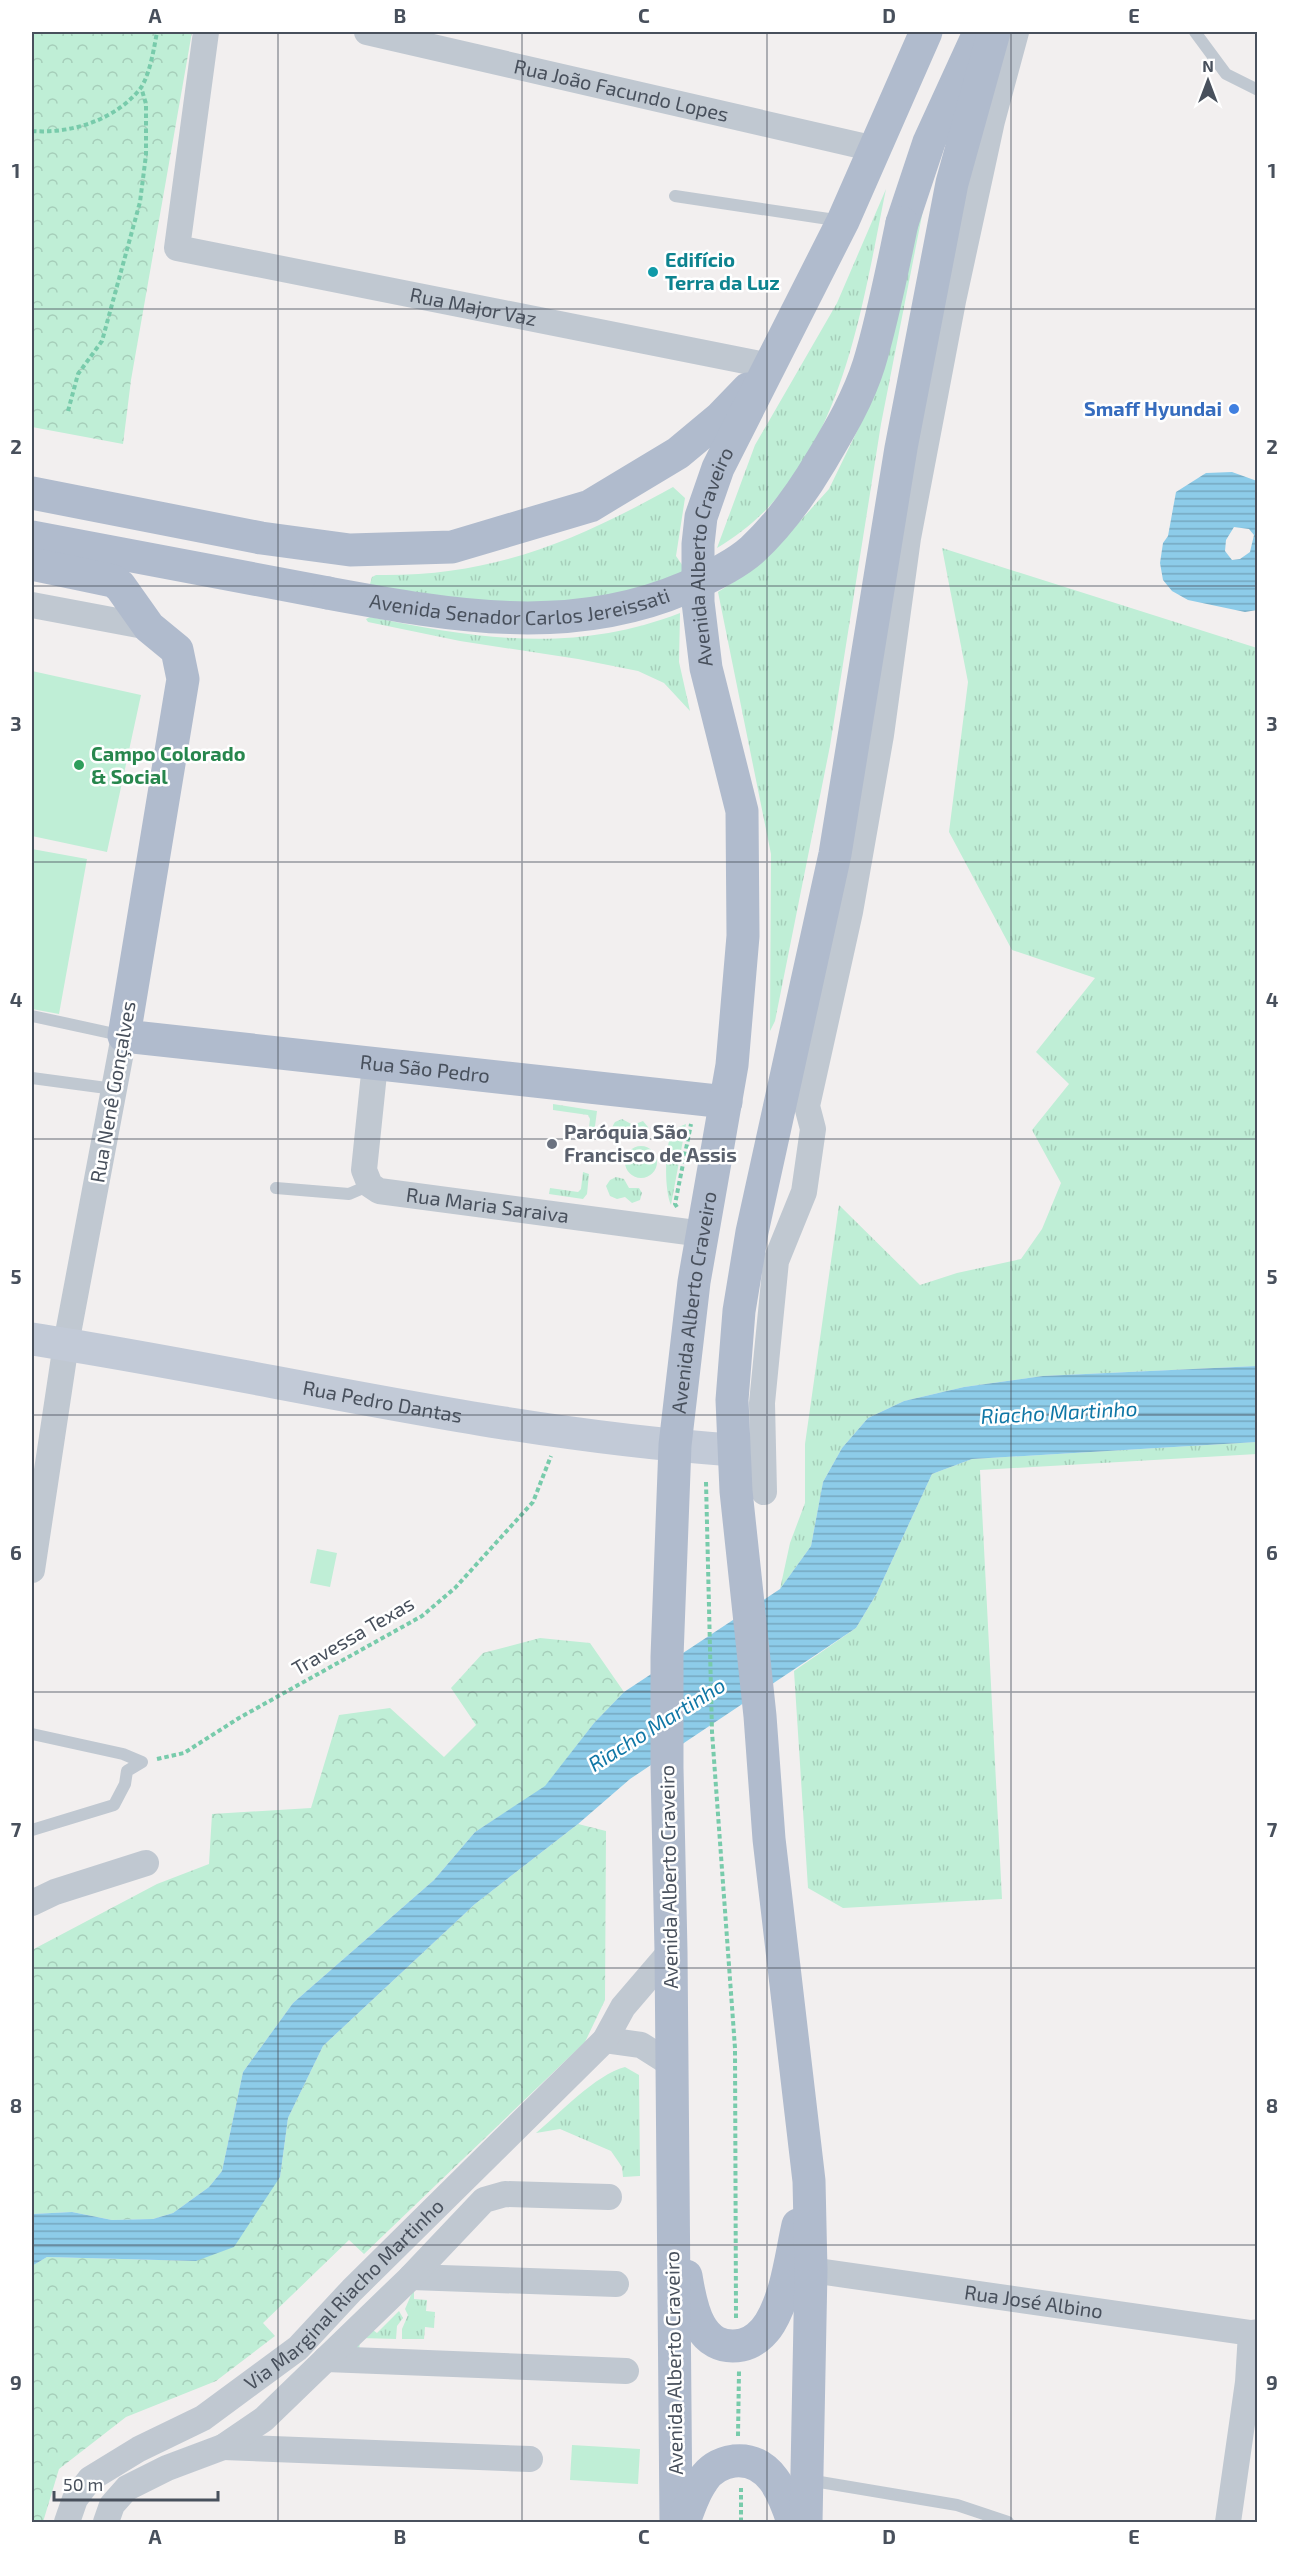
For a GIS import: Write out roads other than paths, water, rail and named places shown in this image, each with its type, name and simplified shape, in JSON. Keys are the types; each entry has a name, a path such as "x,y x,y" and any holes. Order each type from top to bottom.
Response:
{"main road":[{"name":"Avenida Alberto Craveiro","path":"676,2523 666,1657 675,1445 693,1224 726,1102 743,936 742,811 706,668 699,618 697,553 701,517 718,468 843,221 926,32"},
{"name":"Avenida Senador Carlos Jereissati","path":"32,537 447,614 518,619 577,617 620,610 697,583 750,551 786,514 850,414 869,365 903,223 929,142 965,58 980,32"},
{"path":"806,2523 811,2270 808,2181 769,1839 760,1716 733,1450 732,1400 739,1311 752,1232 835,854 901,448 952,183 994,32"},
{"path":"32,493 261,538 350,550 452,547 590,506 678,453 720,418 770,366"},
{"name":"Rua Nenê Gonçalves","path":"32,564 113,581 120,586 149,627 177,650 183,679 124,1036"},
{"name":"Rua São Pedro","path":"124,1036 726,1102"},
{"name":"Rua Pedro Dantas","path":"32,1339 628,1442 733,1450"},
{"path":"672,2197 691,2308 696,2320 714,2342 738,2346 747,2344 760,2335 774,2315 808,2181"},
{"path":"684,2523 702,2480 721,2464 740,2461 759,2466 770,2475 780,2491 793,2523"}],"street":[{"name":"Rua Major Vaz","path":"206,32 177,248 770,366"},
{"name":"Rua João Facundo Lopes","path":"367,32 875,149"},
{"path":"764,1492 762,1403 776,1261 804,1192 813,1129 807,1106 852,901 881,735 908,538 989,133 1016,32"},
{"path":"32,605 149,627"},
{"name":"Rua Nenê Gonçalves","path":"32,1570 66,1344 124,1036"},
{"path":"370,1185 363,1170 375,1064"},
{"name":"Rua Maria Saraiva","path":"370,1185 379,1191 693,1224"},
{"path":"32,1903 55,1892 146,1863"},
{"name":"Via Marginal Riacho Martinho","path":"67,2523 75,2499 90,2479 139,2449 203,2418 238,2395 298,2348 352,2290 605,2040 623,2007 671,1952"},
{"path":"605,2040 641,2045 671,2064"},
{"path":"106,2523 112,2505 127,2488 167,2468 223,2447 264,2419 411,2277 484,2200 495,2195 609,2196"},
{"name":"Rua José Albino","path":"811,2270 1254,2332"},
{"path":"411,2277 616,2284"},
{"path":"352,2290 376,2311"},
{"path":"1228,2523 1253,2382 1254,2332"},
{"path":"326,2359 626,2371"},
{"path":"223,2447 530,2459"}],"lane":[{"path":"1195,32 1226,74 1257,90"},
{"path":"675,196 843,221"},
{"path":"32,1016 124,1036"},
{"path":"32,1078 114,1089"},
{"path":"276,1188 349,1194 370,1185"},
{"path":"32,1734 123,1754 142,1762 127,1771 125,1784 114,1805 32,1830"},
{"path":"807,2480 957,2505 1008,2523"}],"water":[{"path":"1232,472 1257,481 1257,610 1245,612 1188,600 1172,591 1163,580 1160,563 1163,543 1168,536 1176,492 1206,473","holes":["1234,527 1249,529 1254,535 1250,552 1240,559 1232,560 1225,551 1226,540"]},
{"name":"Riacho Martinho","path":"1257,1366 1257,1442 972,1459 932,1474 877,1593 856,1628 630,1779 578,1824 475,1904 323,2046 288,2118 280,2177 234,2247 196,2261 47,2257 32,2266 32,2214 72,2212 112,2220 153,2219 173,2213 209,2187 222,2171 243,2072 293,2003 434,1880 475,1832 545,1786 594,1723 624,1692 780,1589 811,1546 823,1482 842,1448 868,1418 904,1401 964,1387 1043,1376"}],"place":[{"name":"Edifício Terra da Luz","path":"653,272"},
{"name":"Smaff Hyundai","path":"1234,409"},
{"name":"Campo Colorado & Social","path":"79,765"},
{"name":"Paróquia São Francisco de Assis","path":"552,1144"}]}
